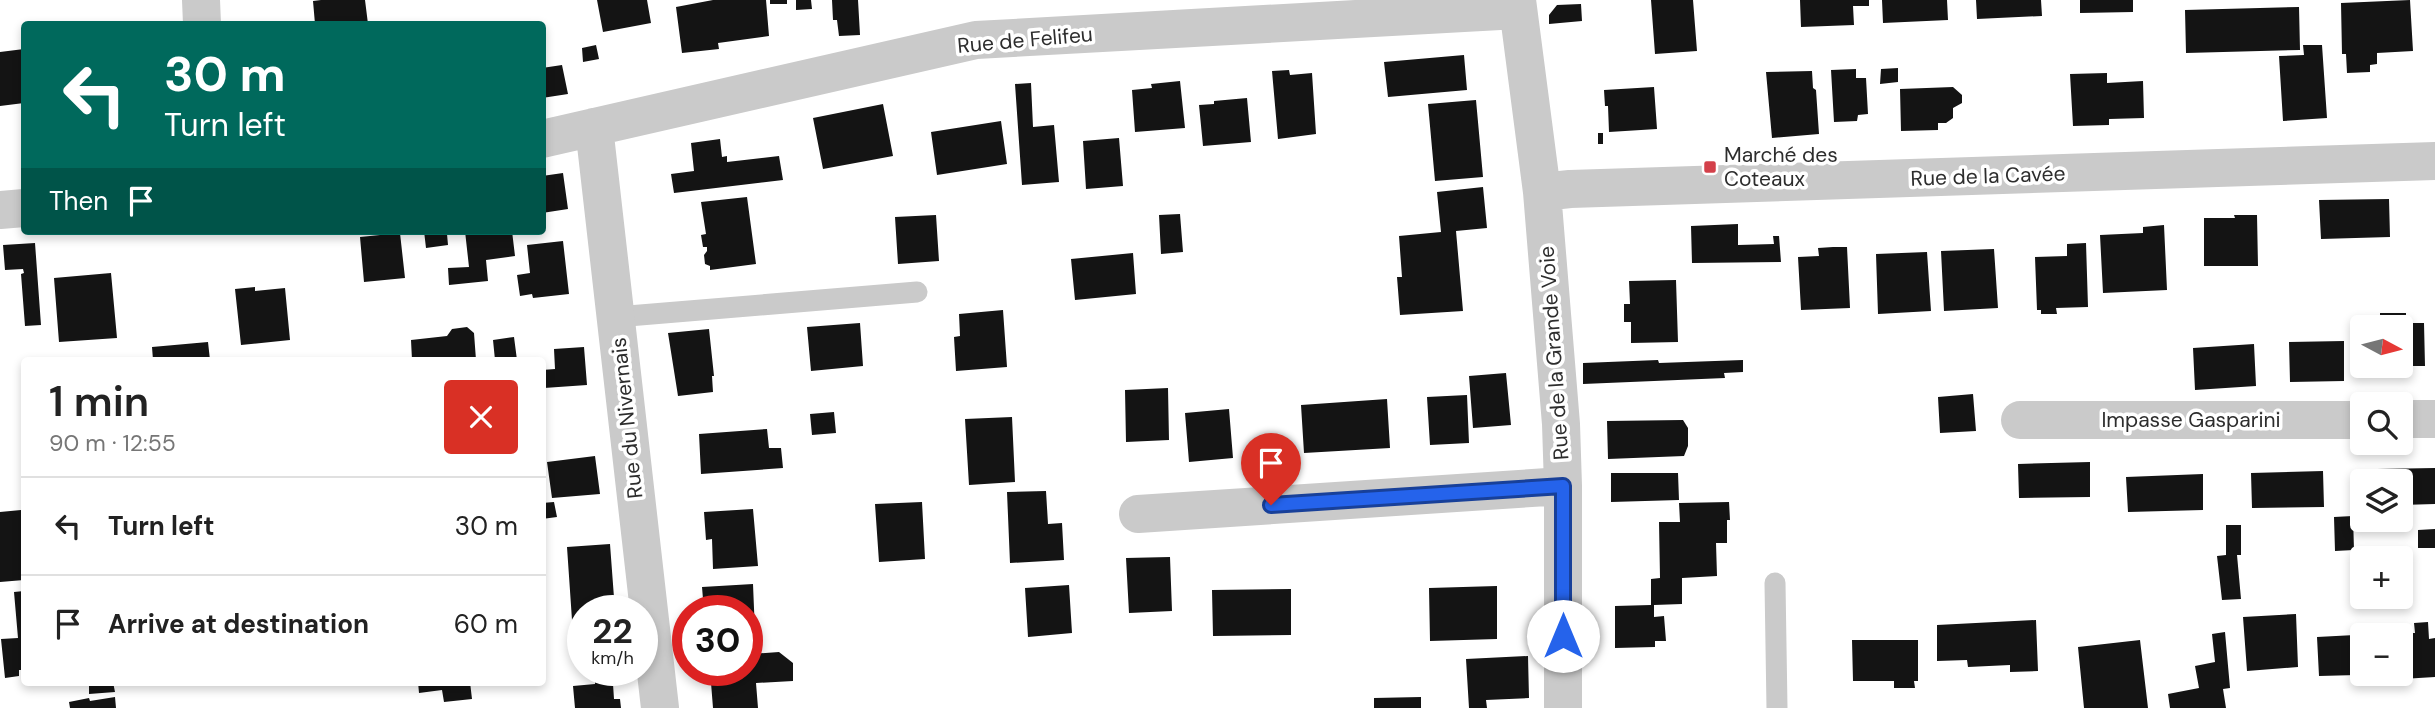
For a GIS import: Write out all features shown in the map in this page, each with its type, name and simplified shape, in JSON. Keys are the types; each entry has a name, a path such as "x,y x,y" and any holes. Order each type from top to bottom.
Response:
{"street":[{"path":"201,0 202,21"},
{"name":"Rue de Felifeu","path":"546,138 976,40 1518,5"},
{"name":"Rue de la Grande Voie","path":"1518,5 1542,192 1561,424 1563,708"},
{"name":"Rue du Nivernais","path":"594,127 660,708"},
{"name":"Rue de la Cavée","path":"1542,192 2435,161"},
{"path":"0,210 21,208"},
{"name":"Impasse Gasparini","path":"2020,420 2350,419"},
{"path":"2413,419 2435,419"},
{"path":"1138,514 1563,486"}],"lane":[{"path":"616,317 917,292"},
{"path":"1775,583 1777,708"}],"building":[{"path":"365,0 368,21 315,21 313,1"},
{"path":"597,0 647,0 651,23 603,32"},
{"path":"713,0 766,0 769,36 718,43 719,49 682,53 676,7"},
{"path":"770,0 787,0 787,4 770,4"},
{"path":"796,0 811,0 812,9 796,10"},
{"path":"832,0 858,0 860,35 839,36 837,20 833,20"},
{"path":"1651,0 1693,0 1697,51 1655,54"},
{"path":"1800,0 1869,0 1869,6 1853,6 1854,25 1801,27"},
{"path":"1882,0 1947,0 1948,20 1883,23"},
{"path":"1976,0 2041,0 2042,16 1977,19"},
{"path":"2080,0 2133,0 2133,12 2080,13"},
{"path":"2410,0 2413,51 2377,53 2377,64 2370,65 2370,72 2347,73 2346,54 2342,54 2341,3"},
{"path":"1581,4 1582,21 1549,24 1549,15 1557,5"},
{"path":"2299,7 2300,50 2186,53 2185,10"},
{"path":"596,45 599,59 583,62 582,48"},
{"path":"2303,45 2322,45 2327,118 2283,121 2279,56 2304,55"},
{"path":"21,49 21,103 0,106 0,52"},
{"path":"1464,55 1467,90 1388,97 1384,62"},
{"path":"562,65 568,94 546,97 546,67"},
{"path":"1898,68 1898,82 1880,84 1881,69"},
{"path":"1856,69 1856,78 1866,78 1868,114 1858,115 1857,121 1834,122 1831,70"},
{"path":"1289,70 1290,75 1312,73 1316,134 1278,139 1272,71"},
{"path":"1812,71 1819,134 1772,138 1766,72"},
{"path":"2107,73 2107,83 2143,81 2144,118 2109,119 2109,125 2073,126 2070,74"},
{"path":"1180,81 1185,128 1135,132 1132,90 1152,88 1151,84"},
{"path":"1031,83 1033,127 1054,125 1059,182 1022,185 1015,84"},
{"path":"1654,87 1657,129 1609,132 1604,90"},
{"path":"1953,87 1962,95 1962,103 1953,108 1953,118 1946,123 1938,123 1938,130 1901,131 1900,89"},
{"path":"1247,98 1251,142 1203,146 1199,105"},
{"path":"1476,100 1483,177 1435,181 1428,104"},
{"path":"883,104 893,156 823,169 813,118"},
{"path":"1001,121 1007,164 937,175 931,132"},
{"path":"1598,133 1603,133 1603,144 1598,144"},
{"path":"1119,138 1123,186 1086,189 1083,141"},
{"path":"720,139 722,157 727,156 727,162 779,156 783,180 674,193 671,174 694,171 691,143"},
{"path":"563,173 568,209 546,212 546,175"},
{"path":"1483,187 1487,228 1456,231 1463,311 1400,315 1397,277 1402,277 1399,236 1441,232 1437,192"},
{"path":"747,197 756,264 710,270 710,266 705,264 707,247 703,247 701,235 706,234 701,202"},
{"path":"2389,199 2390,237 2321,239 2319,200"},
{"path":"1180,214 1183,252 1161,254 1159,215"},
{"path":"936,215 939,261 898,264 895,217"},
{"path":"2234,215 2257,215 2258,266 2204,266 2204,218 2235,218"},
{"path":"1738,224 1738,245 1774,244 1773,236 1779,236 1781,262 1692,263 1691,226"},
{"path":"2164,225 2167,290 2103,293 2100,235 2143,233 2143,227"},
{"path":"400,235 405,278 364,282 360,237"},
{"path":"424,235 447,235 448,245 426,248"},
{"path":"465,235 512,235 515,256 486,260 488,281 449,285 448,268 469,267"},
{"path":"563,241 569,294 533,298 532,294 520,296 517,275 530,273 527,245"},
{"path":"35,243 41,325 25,326 21,274 24,273 23,269 5,270 3,245"},
{"path":"2086,243 2088,307 2056,308 2057,314 2041,314 2041,310 2037,310 2035,257 2067,256 2067,244"},
{"path":"1847,247 1850,308 1801,310 1798,257 1819,256 1818,248"},
{"path":"1994,249 1998,308 1944,311 1941,251"},
{"path":"1927,252 1931,311 1878,314 1876,254"},
{"path":"1133,253 1136,294 1075,300 1071,259"},
{"path":"111,273 117,338 59,342 54,278"},
{"path":"1676,280 1678,342 1631,343 1631,322 1624,322 1624,304 1630,304 1629,281"},
{"path":"255,287 255,291 285,288 290,340 241,345 235,289"},
{"path":"1003,310 1007,367 956,371 954,337 960,336 959,314"},
{"path":"2380,313 2406,313 2406,315"},
{"path":"860,323 863,366 811,371 807,327"},
{"path":"2413,323 2424,323 2425,366 2413,366"},
{"path":"467,327 474,333 476,357 412,357 411,340 447,336 452,329"},
{"path":"709,329 713,392 678,396 668,333"},
{"path":"514,337 517,357 495,357 493,340"},
{"path":"2344,341 2344,381 2290,382 2289,342"},
{"path":"208,342 210,357 153,357 152,347"},
{"path":"2254,344 2256,386 2195,390 2193,348"},
{"path":"584,347 587,385 546,388 546,370 555,369 554,349"},
{"path":"1658,360 1659,363 1743,360 1743,372 1724,373 1725,378 1583,384 1583,363"},
{"path":"1506,373 1511,425 1473,428 1469,376"},
{"path":"1168,388 1169,440 1126,442 1125,390"},
{"path":"1973,394 1976,431 1940,433 1938,397"},
{"path":"1467,395 1469,443 1430,445 1427,397"},
{"path":"1387,399 1390,448 1304,453 1301,405"},
{"path":"1229,409 1233,458 1189,462 1185,413"},
{"path":"834,412 836,433 812,435 810,414"},
{"path":"1012,417 1015,482 969,485 965,419"},
{"path":"1683,420 1688,428 1688,446 1684,456 1608,459 1607,421"},
{"path":"767,429 769,448 781,448 783,468 701,474 699,434"},
{"path":"595,456 600,494 552,498 547,462"},
{"path":"2090,462 2090,497 2019,498 2018,464"},
{"path":"2435,468 2435,504 2413,505 2413,469 2377,469"},
{"path":"2323,471 2324,507 2252,508 2251,473"},
{"path":"1611,473 1678,473 1679,500 1611,502"},
{"path":"2203,474 2203,510 2128,512 2126,477"},
{"path":"1046,491 1048,524 1062,523 1064,560 1010,563 1007,492"},
{"path":"554,502 557,517 546,518 546,503"},
{"path":"922,502 925,559 879,562 875,504"},
{"path":"1729,502 1727,543 1716,543 1717,576 1682,578 1682,604 1654,605 1654,617 1664,616 1666,641 1655,641 1655,647 1615,648 1615,606 1651,605 1651,579 1660,578 1659,522 1680,522 1679,503"},
{"path":"753,509 758,566 713,569 712,539 706,540 704,512"},
{"path":"21,510 21,580 0,582 0,512"},
{"path":"2350,516 2354,546 2350,546 2350,550 2335,551 2334,517"},
{"path":"2226,525 2241,525 2241,555 2237,555 2241,599 2222,600 2217,556 2226,555"},
{"path":"2435,529 2435,548 2418,548 2418,530"},
{"path":"610,544 614,595 570,595 567,547"},
{"path":"1170,557 1172,611 1129,613 1126,558"},
{"path":"753,584 753,595 703,595 702,587"},
{"path":"1069,585 1072,633 1028,637 1025,588"},
{"path":"1497,586 1497,639 1430,641 1429,588"},
{"path":"1291,589 1291,635 1213,636 1212,590"},
{"path":"21,591 21,670 19,676 5,678 1,639 18,638 14,592"},
{"path":"2296,614 2298,667 2247,671 2243,617"},
{"path":"2036,620 2038,671 2010,672 2010,665 1968,667 1967,660 1937,661 1937,625"},
{"path":"2428,622 2429,639 2435,638 2435,677 2413,678 2414,623"},
{"path":"2225,632 2230,688 2223,689 2226,708 2170,708 2168,694 2199,688 2195,666 2215,662 2212,634"},
{"path":"2350,635 2350,675 2319,676 2317,637"},
{"path":"1852,640 1918,640 1918,681 1914,681 1915,688 1894,688 1894,681 1853,681"},
{"path":"2140,640 2148,708 2084,708 2078,647"},
{"path":"779,652 793,663 793,681 763,683 763,653"},
{"path":"1528,656 1529,698 1486,700 1487,708 1469,708 1466,659"},
{"path":"89,686 114,686 115,692 89,694"},
{"path":"418,686 470,686 472,699 444,702 442,690 419,693"},
{"path":"573,686 613,686 614,699 620,699 621,708 575,708"},
{"path":"711,686 756,686 758,708 713,708"},
{"path":"115,697 116,708 70,708 69,702"},
{"path":"1421,697 1421,708 1374,708 1374,698"}],"place":[{"name":"Marché des Coteaux","path":"1710,167"}],"route":[{"path":"1271,505 1563,486 1563,636"}]}
